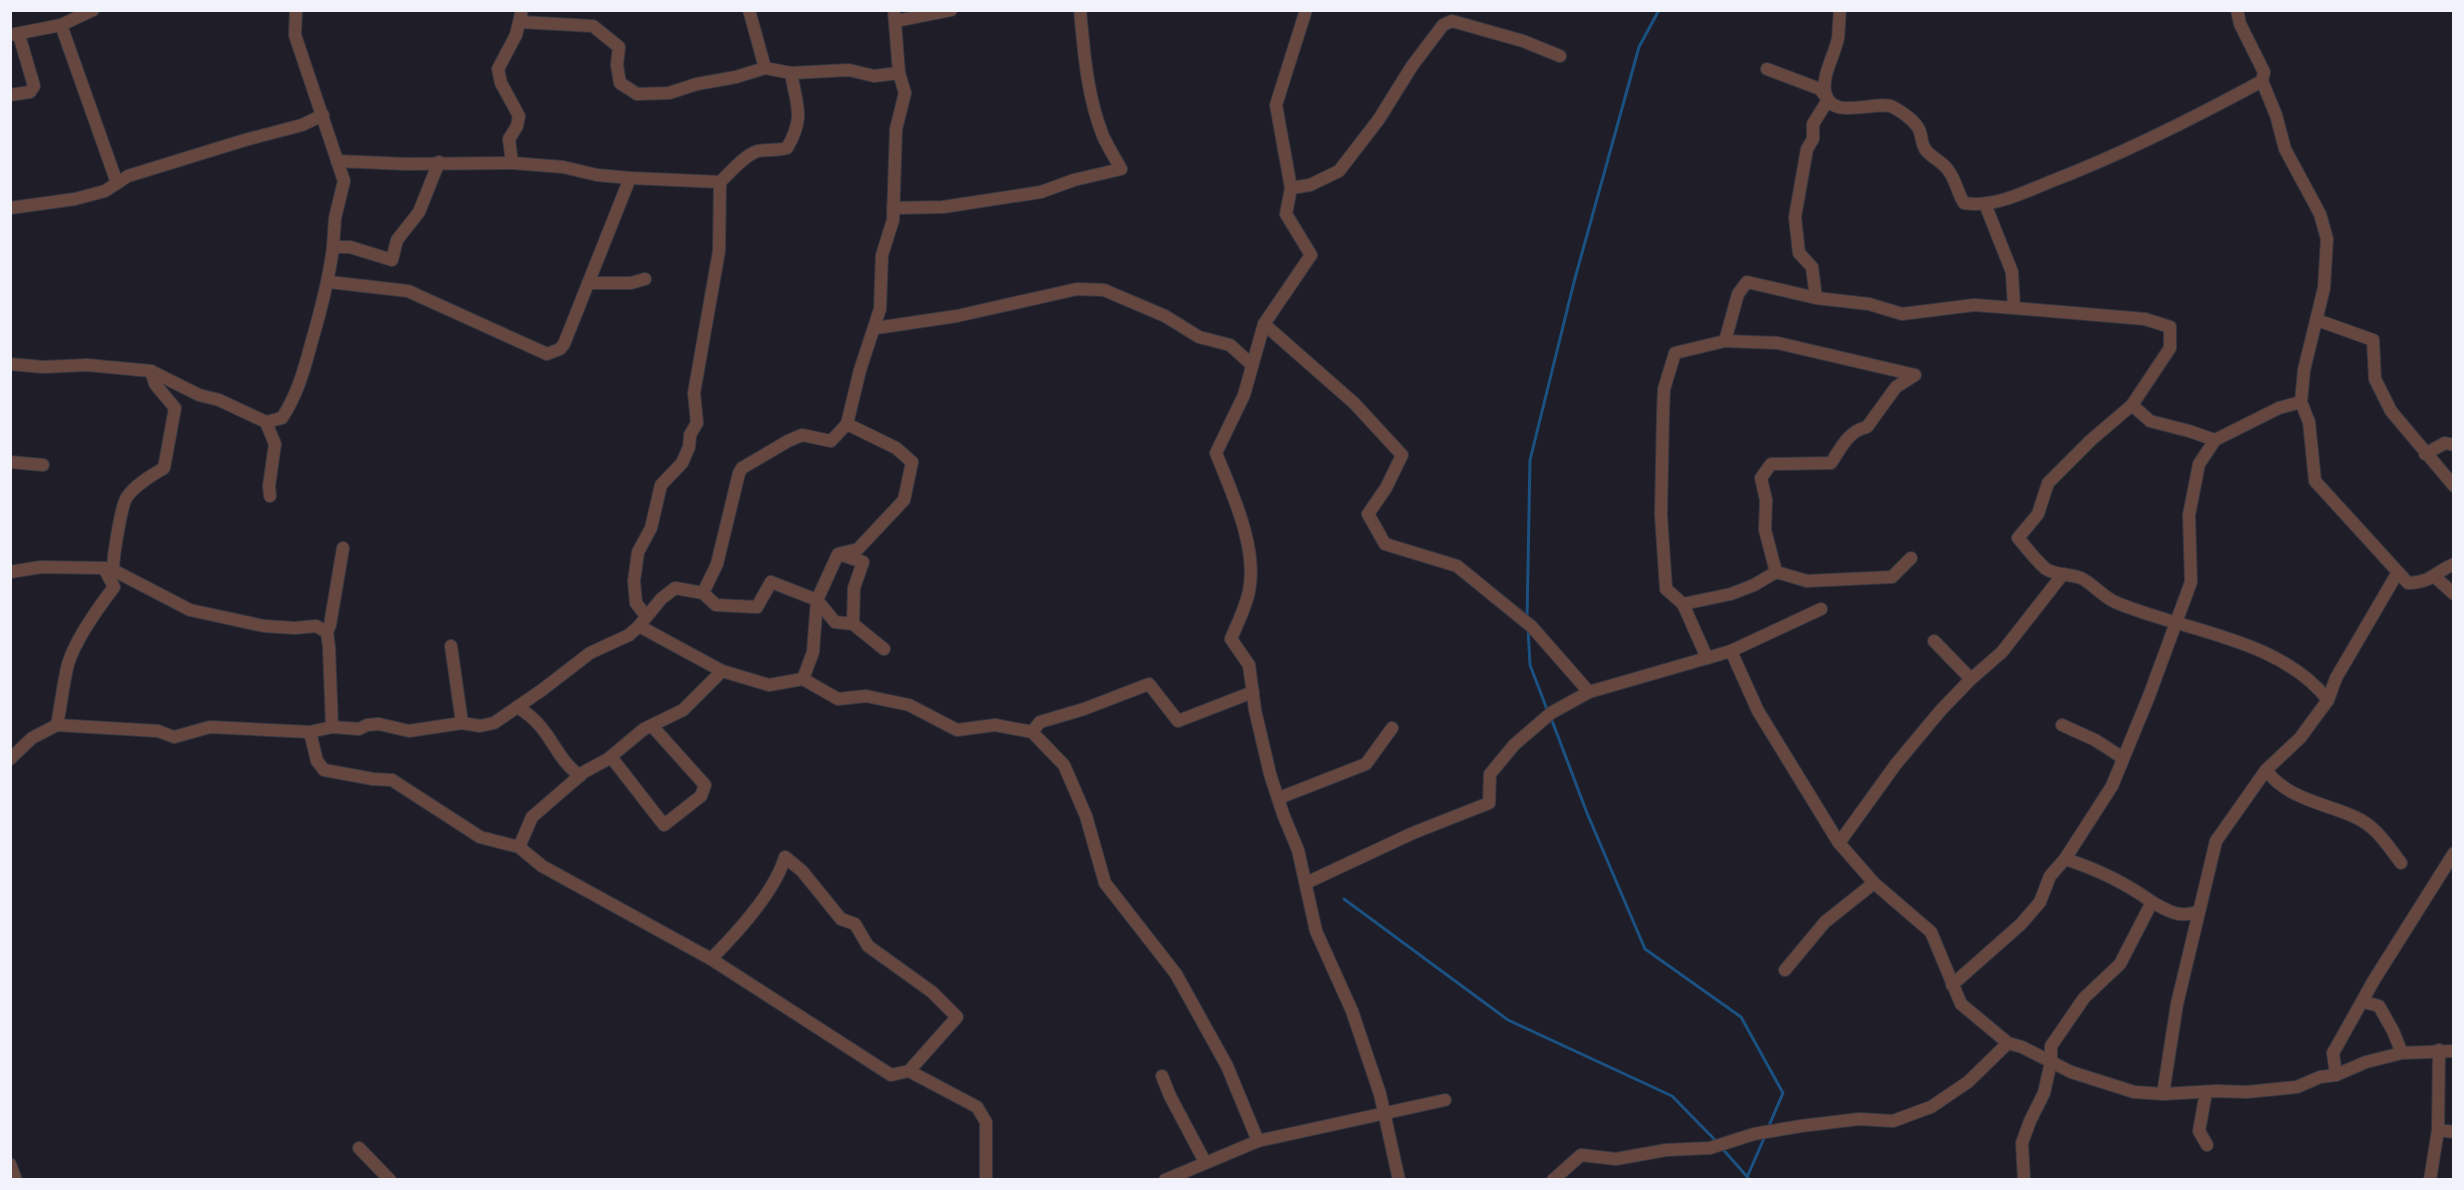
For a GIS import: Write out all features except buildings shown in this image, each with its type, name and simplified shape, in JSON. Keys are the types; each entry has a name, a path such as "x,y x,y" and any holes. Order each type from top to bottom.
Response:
{"street":[{"path":"10,95 30,92 34,86 15,35 61,26 93,10"},
{"path":"10,364 43,367 87,365 151,371 199,395 219,400 266,422 282,418 297,392 329,282 335,218 344,181 296,35 296,10"},
{"path":"749,10 765,68"},
{"path":"703,592 717,564 742,468 802,435 831,441 847,424 861,370 876,328 880,309 882,255 893,220 896,129 905,93 899,73 895,16 951,10"},
{"path":"893,208 943,207 1041,192 1074,180 1121,169 1103,137 1095,113 1085,65 1080,10"},
{"path":"1306,10 1276,105 1291,188 1286,214 1311,255 1264,324 1244,395 1216,453 1233,498 1251,558 1249,592 1231,639 1249,665 1252,692 1270,774 1298,850 1316,931 1352,1011 1380,1094 1399,1179"},
{"path":"1828,100 1825,92 1826,82 1838,38 1840,10"},
{"path":"2237,10 2240,24 2264,72 2262,81 2276,115 2285,149 2320,214 2327,239 2324,288 2304,370 2301,402 2308,422 2315,481 2408,583 2423,582 2435,577 2440,570 2454,564"},
{"path":"512,163 509,139 517,126 519,116 501,84 498,69 508,52 521,16 593,27 619,46 617,65 620,83 637,94 669,93 765,68 791,73 849,70 874,76 899,73"},
{"path":"1291,188 1310,185 1339,171 1379,119 1412,66 1443,25 1452,21 1523,41 1560,56"},
{"path":"61,26 117,183"},
{"path":"1767,69 1820,90 1828,100 1838,106 1850,110 1886,105 1908,117 1920,130 1920,141 1926,152 1941,162 1949,171 1964,203 1985,204 2004,200 2097,164 2181,125 2262,81"},
{"path":"337,161 406,164 512,163 563,167 597,175 720,182 746,159 758,152 774,152 787,148 799,119 791,73"},
{"path":"1816,298 1812,267 1799,253 1796,217 1807,149 1813,139 1813,124 1828,100"},
{"path":"10,208 75,199 105,191 128,176 302,125 323,115"},
{"path":"333,247 350,247 392,260 397,240 419,212 439,162"},
{"path":"329,282 408,291 547,354 560,349 564,344 630,178"},
{"path":"720,182 719,251 693,393 697,423 690,435 689,447 682,463 661,484 651,528 638,552 634,580 636,603 643,621 722,671 769,685 803,679 838,699 866,696 909,705 957,730 995,725 1032,732 1064,765 1086,816 1105,883 1176,974 1227,1066 1258,1141"},
{"path":"1985,204 2012,272 2014,308"},
{"path":"588,283 631,283 645,279"},
{"path":"1725,341 1738,294 1747,282 1816,298 1869,304 1902,314 1974,305 2145,319 2170,327 2170,348 2132,405 2091,440 2048,483 2038,514 2018,538 2047,570 2081,579 2111,601 2176,624 2209,632 2270,655 2316,685 2328,699"},
{"path":"876,328 957,316 1077,289 1104,290 1165,316 1199,337 1230,345 1252,364"},
{"path":"2317,320 2373,340 2375,379 2391,411 2454,486"},
{"path":"1264,324 1354,404 1402,455 1386,488 1368,514 1385,544 1457,566 1527,624 1589,692"},
{"path":"1707,658 1683,604 1666,589 1661,515 1664,389 1675,353 1725,341 1778,343 1915,375 1896,387 1867,427 1856,430 1843,443 1830,463 1771,464 1761,478 1766,500 1766,530 1776,572"},
{"path":"57,725 69,662 89,620 114,587 109,569 125,499 134,488 164,468 175,408 155,384 151,371"},
{"path":"1953,985 2021,924 2040,902 2050,876 2065,859 2112,786 2191,582 2189,514 2199,464 2215,440 2279,408 2301,402"},
{"path":"2132,405 2150,421 2215,440"},
{"path":"266,422 275,444 269,486 270,496"},
{"path":"838,554 858,549 904,500 912,462 896,448 847,424"},
{"path":"2425,454 2445,443 2454,445"},
{"path":"10,462 44,465"},
{"path":"332,728 327,632 343,548"},
{"path":"803,679 813,652 817,600 838,554"},
{"path":"838,554 863,562 854,588 852,624"},
{"path":"1683,604 1731,594 1754,585 1776,572 1807,581 1892,577 1911,558"},
{"path":"10,572 41,567 109,569 190,610 264,626 295,628 316,626 327,632"},
{"path":"2163,1094 2177,1004 2197,912 2216,841 2266,770 2300,738 2328,699 2336,678 2398,572"},
{"path":"1839,843 1896,764 1971,678 2002,652 2063,574"},
{"path":"2435,577 2454,594"},
{"path":"10,759 32,738 57,725 158,731 174,736 210,727 310,732 332,728 359,729 379,724 408,731 462,723 480,726 494,723 590,653 629,635 661,599 675,588 703,592 716,605 757,607 771,582 817,600 835,622 852,624 884,649"},
{"path":"1306,883 1413,833 1489,803 1490,774 1514,745 1549,715 1589,692 1731,651 1821,609"},
{"path":"1934,641 1971,678"},
{"path":"451,646 462,723"},
{"path":"1731,651 1758,711 1839,843 1874,883 1931,932 1961,1004 2008,1043 2022,1047 2071,1072 2134,1092 2163,1094 2247,1092 2297,1087 2320,1077 2336,1075 2366,1062 2402,1053 2454,1051"},
{"path":"519,846 532,817 580,776 610,757 645,729 683,710 722,671"},
{"path":"1032,732 1040,722 1084,709 1149,684 1178,721 1252,692"},
{"path":"517,707 530,714 542,726 567,767 580,776"},
{"path":"2062,725 2095,740 2123,758"},
{"path":"610,757 664,825 701,796 705,785 652,726"},
{"path":"1279,798 1366,764 1392,728"},
{"path":"310,732 317,761 324,770 392,780 480,837 519,846 542,866 711,959 891,1075 909,1071 957,1017 932,992 868,946 855,924 841,919 802,872 785,857 782,867 759,902 735,935 711,959"},
{"path":"2266,770 2275,782 2304,798 2357,818 2388,843 2401,863"},
{"path":"2336,1075 2332,1053 2364,1002 2374,980 2454,853"},
{"path":"2065,859 2096,868 2176,915 2186,916 2197,912"},
{"path":"1785,970 1825,922 1874,883"},
{"path":"2024,1179 2022,1143 2044,1093 2051,1062 2051,1046 2084,998 2120,964 2151,902"},
{"path":"2364,1002 2379,1006 2402,1053"},
{"path":"1553,1179 1581,1155 1616,1159 1666,1150 1710,1148 1754,1134 1859,1119 1893,1121 1931,1107 1968,1082 2008,1043"},
{"path":"2430,1179 2438,1130 2439,1050"},
{"path":"909,1071 977,1107 986,1122 986,1179"},
{"path":"1162,1076 1205,1162"},
{"path":"2206,1092 2199,1131 2207,1145"},
{"path":"1165,1179 1258,1141 1444,1100"},
{"path":"2438,1130 2454,1132"},
{"path":"359,1148 390,1179"},
{"path":"10,1164 16,1179"}],"waterway":[{"path":"1527,619 1530,460 1574,282 1639,47 1659,10"},
{"path":"1528,629 1530,665 1548,712"},
{"path":"1551,718 1587,813 1645,949 1741,1017 1783,1093 1768,1128"},
{"path":"1344,899 1508,1020 1672,1096 1717,1142"},
{"path":"1748,1175 1765,1136"},
{"path":"1721,1147 1750,1180"}]}
